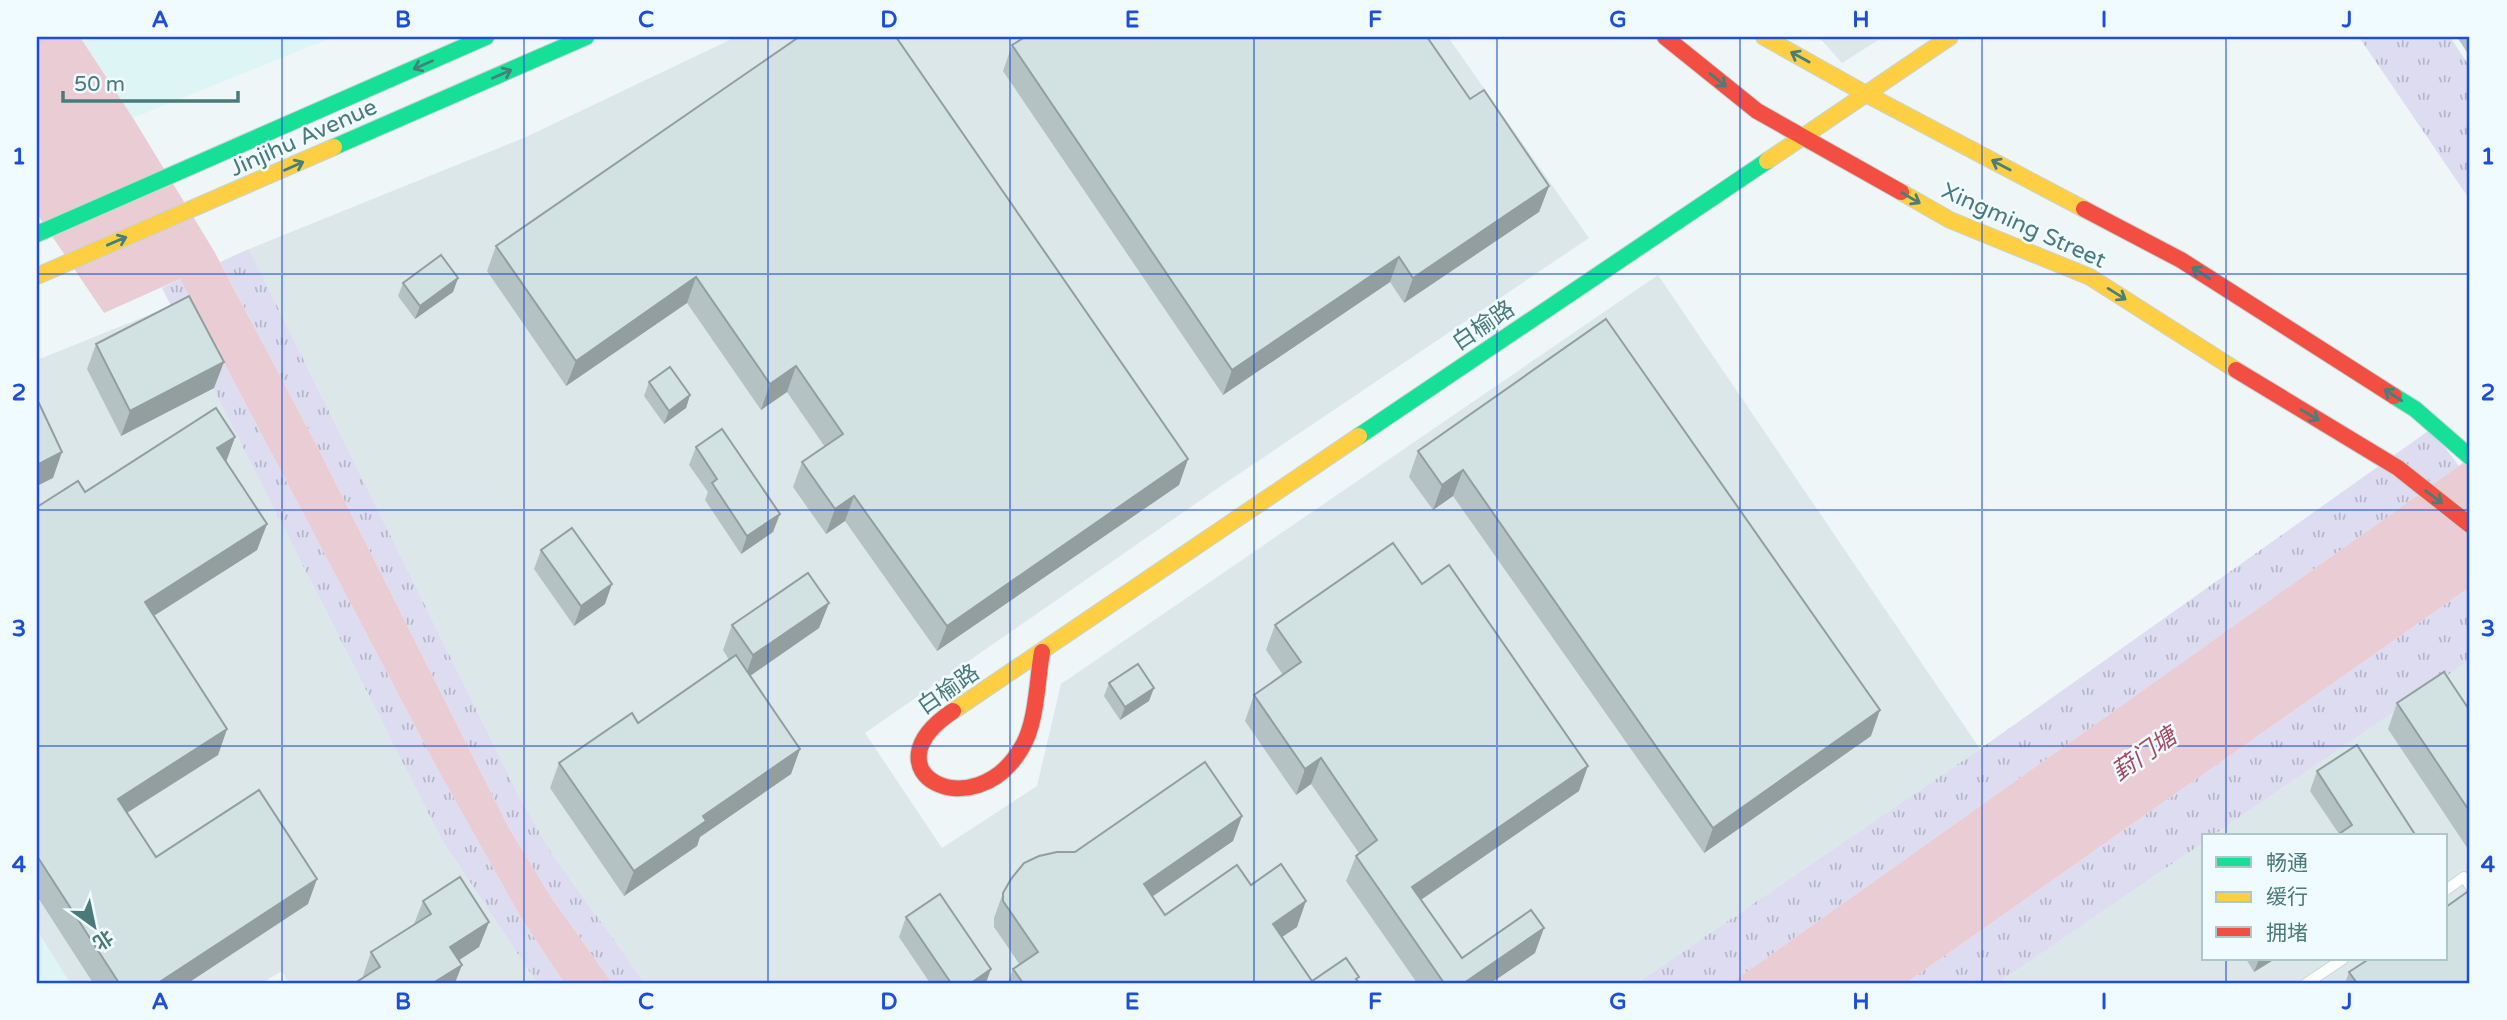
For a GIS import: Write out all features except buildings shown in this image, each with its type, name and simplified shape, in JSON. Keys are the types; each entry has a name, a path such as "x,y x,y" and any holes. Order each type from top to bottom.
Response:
{"main road":[{"name":"Jinjihu Avenue","path":"37,234 486,37"},
{"name":"Jinjihu Avenue","path":"37,276 586,37"},
{"name":"Xingming Street","path":"1665,37 1756,111 1950,220 2090,277 2280,398 2398,468 2470,525"},
{"name":"Xingming Street","path":"1764,37 1866,94 2181,260 2415,409 2470,457"},
{"name":"白榆路","path":"1042,652 1025,743 1008,768 984,785 970,790 945,788 925,776 916,755 918,744 924,733 936,722 1950,37"}],"lane":[{"path":"2448,889 2464,877 2470,886"},
{"path":"2307,983 2342,960"}],"shaded area":[{"path":"80,37 333,37 133,118"},
{"path":"736,37 1448,37 1589,238 1221,486 865,733 942,848 1037,786 1061,684 1658,275 1980,749 1637,983 645,983 552,854 519,796 249,249 526,137"},
{"path":"1819,37 1883,37 1842,63"},
{"path":"171,306 442,840 537,983 289,983 282,971 262,983 70,983 37,930 37,360"},
{"path":"2470,660 2470,983 1998,983 2202,843 2202,960 2448,960 2448,834 2215,834"},
{"path":"37,930 70,983 37,983"}],"green space":[{"path":"2359,37 2450,37 2470,67 2470,200"},
{"path":"249,249 519,796 552,854 645,983 612,983 551,897 509,828 314,440 220,262"},
{"path":"180,279 438,770 520,916 564,983 537,983 442,840 162,288"},
{"path":"2431,429 2459,466 1731,983 1637,983 1980,749"},
{"path":"2470,587 2470,660 2215,834 2202,834 2202,843 1998,983 1906,983"}],"water":[{"path":"37,37 80,37 214,251 314,440 509,828 551,897 612,983 564,983 520,916 438,770 180,279 104,313 37,214"},
{"name":"葑门塘","path":"2470,458 2470,587 1906,983 1731,983"}],"traffic: fast":[{"path":"37,234 486,37"},
{"path":"334,147 586,37"},
{"path":"1359,436 1767,161"},
{"path":"2394,396 2415,409 2470,457"}],"traffic: slow":[{"path":"1764,37 2084,209"},
{"path":"1767,161 1950,37"},
{"path":"37,276 334,147"},
{"path":"1901,192 1950,220 2090,277 2236,370"},
{"path":"953,711 1359,436"}],"traffic: jam":[{"path":"1665,37 1757,111 1901,192"},
{"path":"2084,209 2181,260 2394,396"},
{"path":"2236,370 2398,468 2470,525"},
{"path":"953,711 928,733 919,754 922,771 936,783 956,788 979,785 1002,772 1027,737 1034,713 1042,652"}]}
